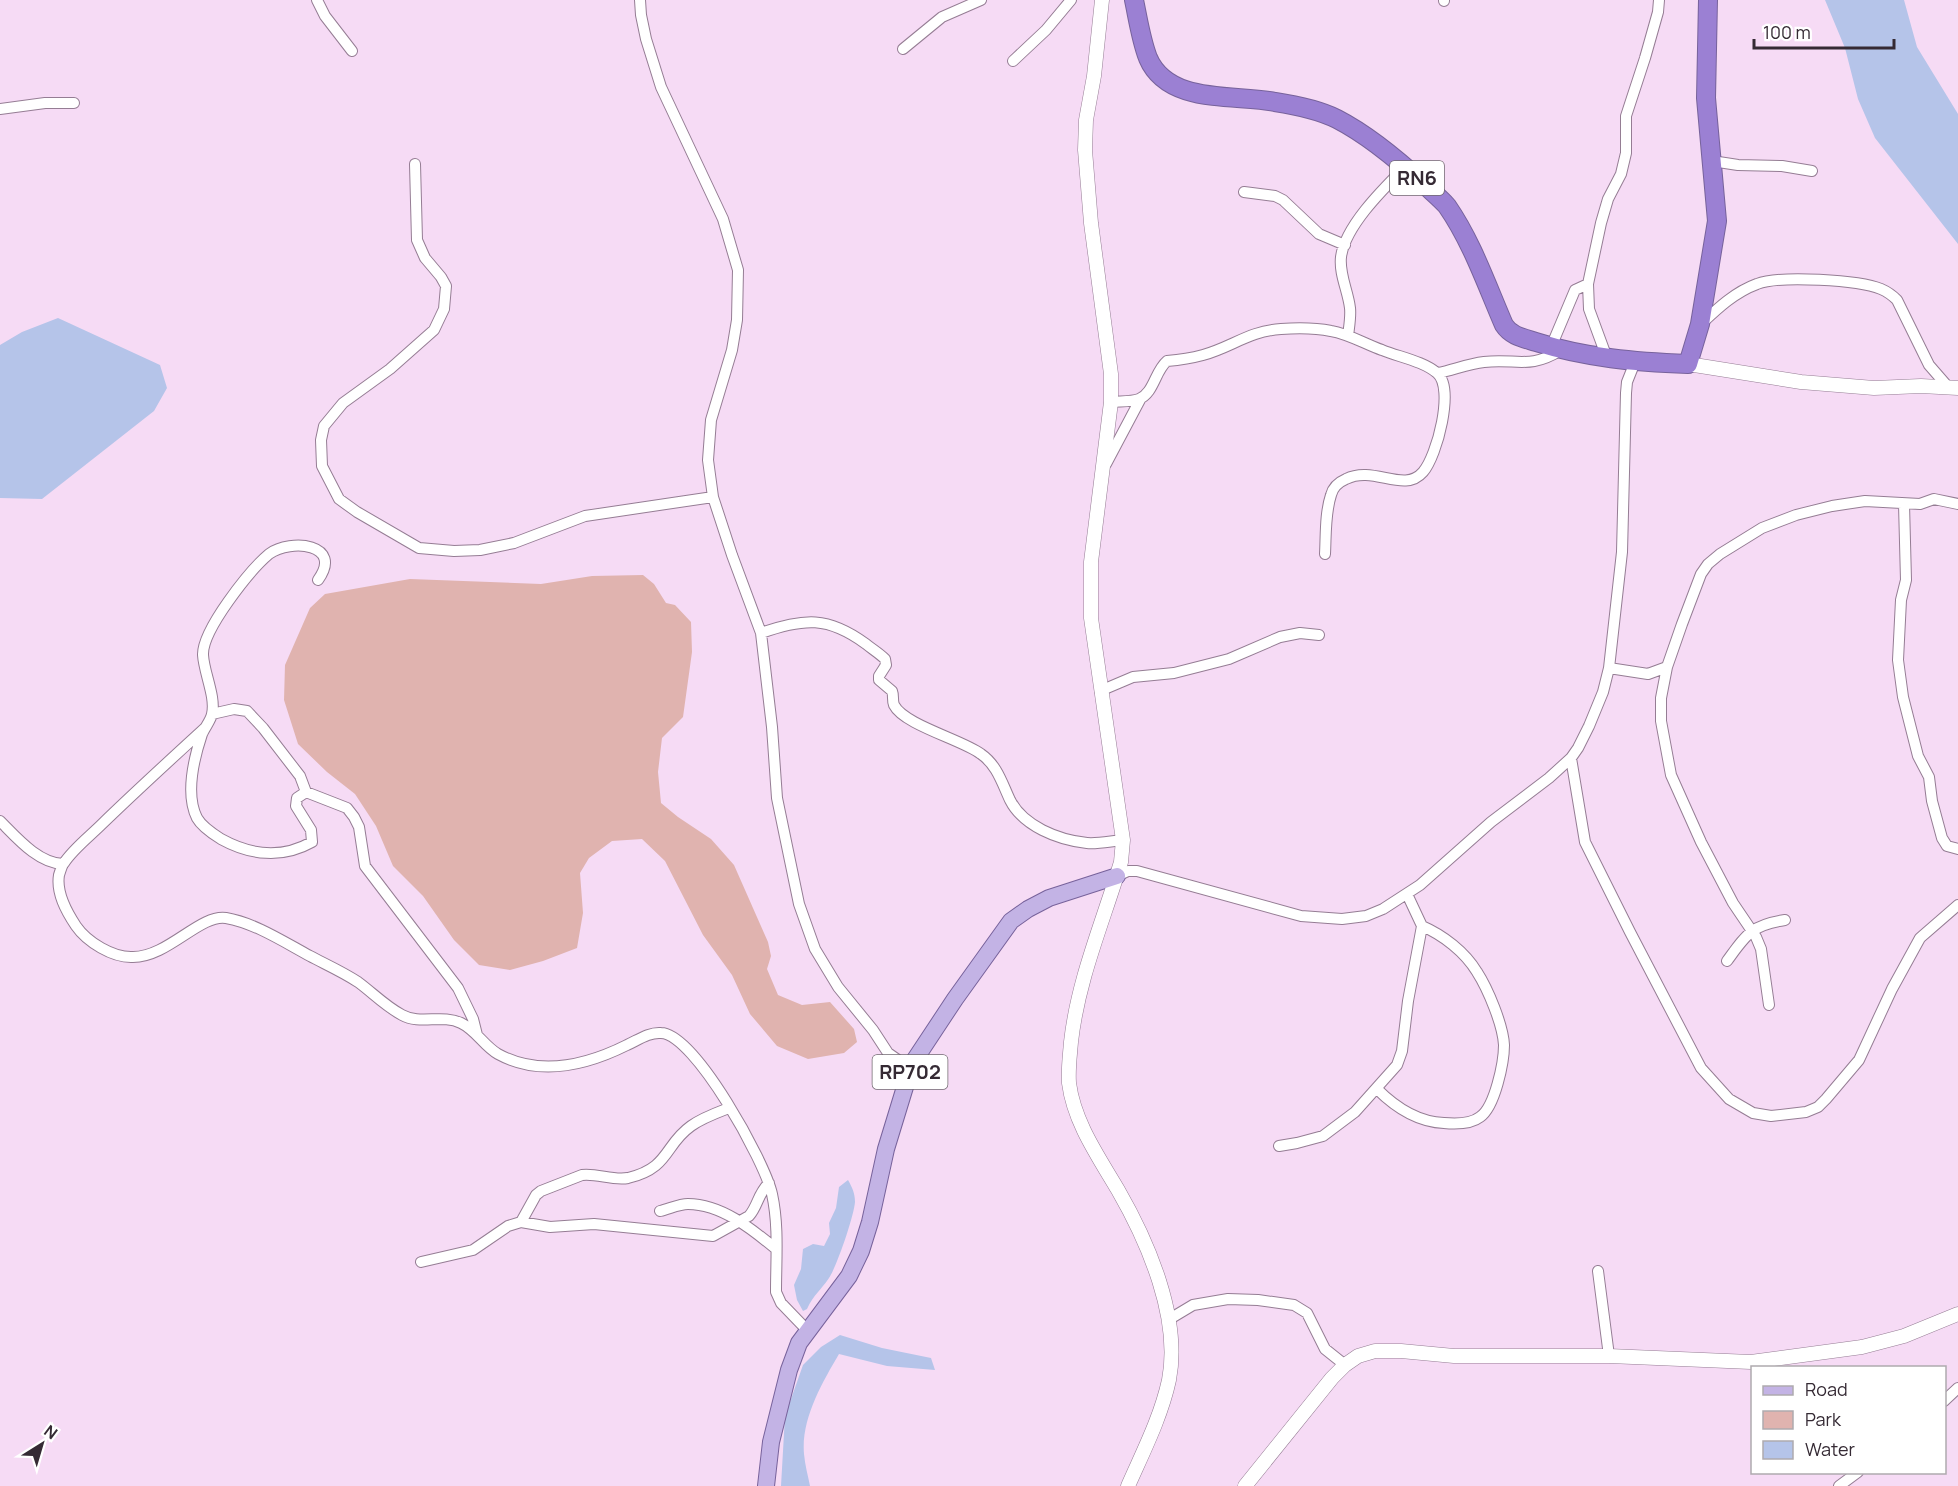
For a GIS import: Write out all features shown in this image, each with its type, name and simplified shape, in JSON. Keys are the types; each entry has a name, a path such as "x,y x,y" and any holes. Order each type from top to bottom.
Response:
{"highway":[{"name":"RN6","path":"1134,0 1149,58 1169,81 1201,94 1274,101 1328,115 1346,124 1406,167 1447,207 1466,238 1507,330 1515,336 1556,349 1607,358 1635,362 1688,364"},
{"path":"1688,364 1700,324 1716,232 1706,98 1708,0"}],"main road":[{"path":"1102,0 1084,150 1111,374 1111,402 1091,562 1090,618 1123,840 1121,862 1076,1005 1069,1080 1072,1103 1082,1126 1134,1218 1160,1285 1168,1320 1171,1350 1169,1378 1160,1410 1128,1486"},
{"path":"1688,364 1801,382 1874,388 1921,386 1953,388"},
{"name":"RP702","path":"766,1486 771,1442 782,1393 799,1343 839,1291 861,1251 870,1222 886,1149 912,1064 1011,921 1049,898 1117,876"},
{"path":"1245,1486 1332,1378 1358,1356 1375,1351 1454,1356 1609,1356 1751,1362 1862,1347 1904,1336 1958,1314"}],"street":[{"path":"317,0 325,16 352,51"},
{"path":"640,0 640,15 662,87 723,219 738,270 739,297 732,350 711,420 708,460 714,497 732,555 761,633 772,727 777,798 799,904 815,949 838,987 888,1053 898,1060 912,1064"},
{"path":"903,49 942,17 981,0"},
{"path":"1013,62 1046,30 1071,0"},
{"path":"1607,358 1589,309 1588,284 1608,199 1621,174 1626,153 1626,116 1645,58 1658,12 1659,0"},
{"path":"0,109 45,103 74,103"},
{"path":"1712,160 1738,165 1789,167 1812,171"},
{"path":"415,164 417,240 425,258 446,286 444,309 434,330 390,369 343,402 324,426 321,440 322,466 339,499 357,513 419,548 454,551 480,550 514,543 585,516 714,497"},
{"path":"1348,336 1350,308 1341,257 1345,245 1358,220 1371,203 1406,167"},
{"path":"1245,192 1275,196 1283,200 1319,234 1345,245"},
{"path":"1700,324 1726,302 1759,283 1795,278 1869,285 1889,293 1897,300 1929,365 1953,388"},
{"path":"1438,373 1483,362 1545,360 1556,349 1575,290 1588,284"},
{"path":"1104,467 1142,398 1167,361 1205,355 1249,335 1282,329 1330,331 1348,336 1438,373 1443,380 1445,398 1440,430 1432,458 1424,471 1418,477 1397,482 1377,475 1356,474 1336,485 1329,500 1325,554"},
{"path":"1117,876 1128,871 1137,871 1301,916 1328,920 1366,916 1383,909 1420,885 1491,822 1549,778 1571,758 1589,726 1603,693 1609,668 1622,552 1626,393 1635,362"},
{"path":"1111,402 1142,398"},
{"path":"1769,1005 1761,948 1752,930 1733,903 1701,842 1671,775 1661,721 1661,698 1667,667 1701,574 1708,564 1720,554 1762,528 1796,514 1865,501 1920,504 1934,500 1958,504"},
{"path":"1904,504 1906,580 1900,600 1898,660 1903,697 1918,756 1929,777 1932,801 1942,838 1947,846 1958,849"},
{"path":"306,792 297,798 296,806 311,830 312,842 303,847 269,854 250,851 222,839 198,819 194,810 192,790 193,764 212,714 203,650 213,626 247,577 272,552 300,544 317,550 324,556 327,563 318,580"},
{"path":"761,633 795,622 810,621 824,622 842,628 885,658 886,665 879,680 892,691 894,705 898,710 942,736 972,748 992,763 1017,813 1024,819 1074,841 1090,843 1123,840"},
{"path":"1100,692 1133,677 1174,673 1229,659 1280,637 1300,633 1319,635"},
{"path":"1648,674 1667,667"},
{"path":"1609,668 1648,674 1665,683"},
{"path":"212,714 234,709 247,711 300,776 306,792 347,808 354,816 359,827 365,866 458,988 473,1019 477,1035"},
{"path":"205,728 116,810 63,864 58,886 65,909 78,929 95,945 129,958 165,949 216,917 228,918 267,933 347,976 406,1018 451,1019 464,1024 485,1045 515,1062 556,1066 592,1061 652,1034 669,1034 679,1039 690,1049 708,1073 758,1157 769,1183 776,1217 776,1292 781,1303 807,1330"},
{"path":"1571,758 1585,842 1630,932 1701,1068 1729,1100 1753,1113 1771,1116 1806,1112 1818,1107 1826,1099 1859,1060 1892,989 1920,939 1958,905"},
{"path":"0,821 39,856 54,864 63,864"},
{"path":"1279,1146 1323,1136 1355,1112 1393,1072 1402,1051 1422,926 1407,894"},
{"path":"1727,961 1752,930 1761,925 1785,920"},
{"path":"1377,1089 1408,1114 1436,1123 1452,1124 1476,1120 1483,1116 1498,1081 1504,1044 1496,1013 1477,972 1455,947 1422,926"},
{"path":"521,1222 536,1195 541,1191 582,1175 626,1178 654,1167 663,1160 692,1125 729,1108"},
{"path":"421,1262 473,1250 508,1227 521,1222 550,1227 594,1224 713,1236 740,1222 753,1212 761,1191 769,1183"},
{"path":"660,1211 680,1205 715,1209 740,1222 776,1249"},
{"path":"1598,1271 1609,1356"},
{"path":"1168,1320 1193,1305 1228,1299 1294,1305 1307,1313 1325,1349 1346,1365"},
{"path":"1946,1399 1958,1388"},
{"path":"1839,1486 1857,1474"}],"green space":[{"path":"643,575 654,584 666,603 675,605 691,622 692,652 683,717 662,738 658,772 661,803 711,839 734,865 768,942 771,956 767,969 778,995 802,1005 830,1002 854,1029 857,1042 844,1053 808,1059 777,1046 750,1014 732,975 703,935 665,861 642,839 612,841 589,858 580,873 583,913 577,948 510,970 479,965 454,940 423,896 393,866 376,826 355,794 327,772 298,744 284,700 285,665 310,608 325,594 410,579 541,584 592,576"}],"water":[{"path":"1825,0 1904,0 1917,47 1958,114 1958,244 1875,138 1858,99 1845,48"},
{"path":"58,318 160,365 167,388 154,411 42,499 0,498 0,345 22,332"},
{"path":"848,1180 855,1202 845,1241 829,1278 807,1309 803,1311 797,1300 794,1285 801,1269 803,1249 813,1244 824,1246 830,1234 829,1223 836,1208 839,1187"},
{"path":"840,1335 882,1348 931,1358 935,1370 887,1366 839,1354 814,1402 806,1428 804,1454 810,1486 781,1486 785,1416 803,1365 821,1347"}]}
